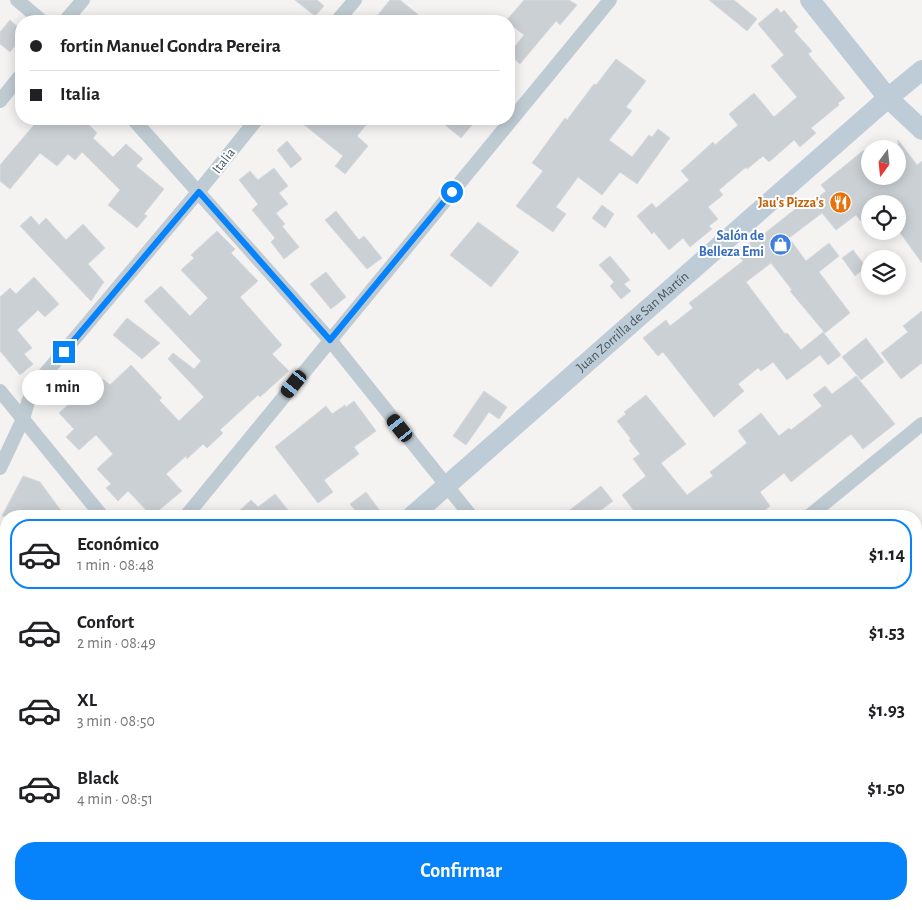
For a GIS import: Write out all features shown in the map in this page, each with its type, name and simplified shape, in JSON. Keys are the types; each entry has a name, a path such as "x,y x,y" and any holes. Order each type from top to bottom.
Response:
{"street":[{"path":"17,0 35,15"},
{"path":"70,15 83,0"},
{"path":"342,15 355,0"},
{"path":"515,115 610,0"},
{"path":"810,0 888,98 922,130"},
{"name":"Juan Zorrilla de San Martín","path":"419,510 922,70"},
{"path":"0,101 15,82"},
{"path":"138,125 330,340 466,510"},
{"name":"Italia","path":"0,468 39,381 199,192 252,125"},
{"path":"191,510 507,125"},
{"path":"0,391 97,510"},
{"path":"816,510 922,424"}],"building":[{"path":"295,0 317,0 324,6 314,15"},
{"path":"390,0 400,0 419,15 378,15"},
{"path":"524,0 569,0 577,5 560,25 556,21 520,64 515,59 515,46 524,35 515,28 515,15 511,15"},
{"path":"709,0 734,0 757,19 747,31"},
{"path":"777,8 781,13 784,10 798,27 794,31 812,51 808,54 845,98 811,128 816,133 800,147 794,140 769,162 763,156 747,169 746,167 719,190 723,195 708,207 718,219 709,226 712,229 690,247 683,238 669,250 637,216 652,203 656,208 689,180 681,171 713,142 715,145 738,125 729,114 754,93 774,117 797,97 771,66 784,55 758,24"},
{"path":"10,20 15,25 15,46 10,52 0,44 0,32"},
{"path":"616,59 646,81 626,107 632,111 609,140 632,157 649,135 652,137 658,129 670,138 637,184 620,172 602,195 578,177 556,207 566,214 553,232 516,206 543,171 532,163 565,118 567,120"},
{"path":"34,125 89,125 97,133 93,138 113,157 126,144 143,159 136,166 164,189 144,214 147,216 137,228 108,205 120,190 82,152 75,160 68,154 57,166 40,153 10,189 0,181 0,165"},
{"path":"304,125 366,125 357,136 368,146 345,174 335,166 343,156"},
{"path":"445,125 472,125 461,138"},
{"path":"287,141 302,159 291,168 277,150"},
{"path":"906,151 917,165 922,161 922,263 905,240 906,195 861,195 861,221 856,215 836,230 822,213 789,238 806,261 829,243 839,256 819,272 850,313 825,333 790,291 792,290 771,263 746,282 785,334 787,333 801,350 823,332 841,355 828,365 820,355 787,380 773,362 761,371 758,368 738,384 744,391 714,417 663,352 658,356 643,338 666,320 670,326 693,308 689,303 743,261 736,253 755,241 799,206 802,210 826,191 821,185 861,152 861,185 906,185"},
{"path":"274,168 288,186 279,193 288,204 276,213 285,224 282,226 299,247 284,259 271,242 275,238 252,210 258,204 239,180 250,171 258,180"},
{"path":"602,205 614,214 605,228 592,218"},
{"path":"336,211 359,240 364,236 382,258 367,269 325,220"},
{"path":"31,216 39,225 46,218 66,240 83,224 105,248 88,264 104,282 91,301 20,226"},
{"path":"478,222 519,252 491,287 450,255"},
{"path":"217,231 235,249 231,253 258,281 240,297 282,345 272,354 289,371 260,397 258,395 220,430 223,433 207,448 203,444 187,459 186,456 166,474 182,491 159,510 146,510 128,491 118,501 106,488 111,484 97,469 113,454 96,435 79,450 66,437 74,429 59,413 79,395 84,392 86,395 103,379 110,385 131,365 162,398 159,400 179,421 204,397 168,359 173,353 194,369 201,361 144,301 161,286 190,316 208,298 181,270 194,258 191,255"},
{"path":"853,250 861,260 861,271 855,276 842,258"},
{"path":"610,256 630,280 624,284 631,291 621,299 610,286 614,282 599,265"},
{"path":"326,272 346,297 331,309 310,284"},
{"path":"34,277 59,304 45,317 38,310 17,330 32,348 24,354 33,364 20,375 0,351 0,297 10,288 16,294"},
{"path":"922,311 922,363 901,379 881,353 908,332 903,326"},
{"path":"127,318 160,343 142,359 113,335"},
{"path":"866,338 884,362 861,380 842,357"},
{"path":"856,376 895,424 863,449 851,434 791,482 784,473 760,492 770,506 765,510 633,510 622,495 646,476 633,459 640,454 617,421 626,414 624,412 646,395 686,444 661,463 687,495 713,476 710,472 747,443 738,431 761,413 779,436 789,428 791,430 822,406 813,395 825,386 832,394"},
{"path":"484,391 507,407 499,419 489,412 466,445 453,436"},
{"path":"354,401 376,431 354,447 359,454 324,480 333,492 318,503 275,447 326,406 332,414"},
{"path":"23,476 40,482 61,510 5,510"},
{"path":"601,486 613,501 601,510 570,510"},
{"path":"366,492 379,510 355,510 350,504"},
{"path":"275,494 288,510 240,510 251,500 258,507"}],"place":[{"name":"Jau's Pizza's","path":"840,203"},
{"name":"Salón de Belleza Emi","path":"780,244"}],"route":[{"path":"64,352 199,192 330,340 452,192"}]}
